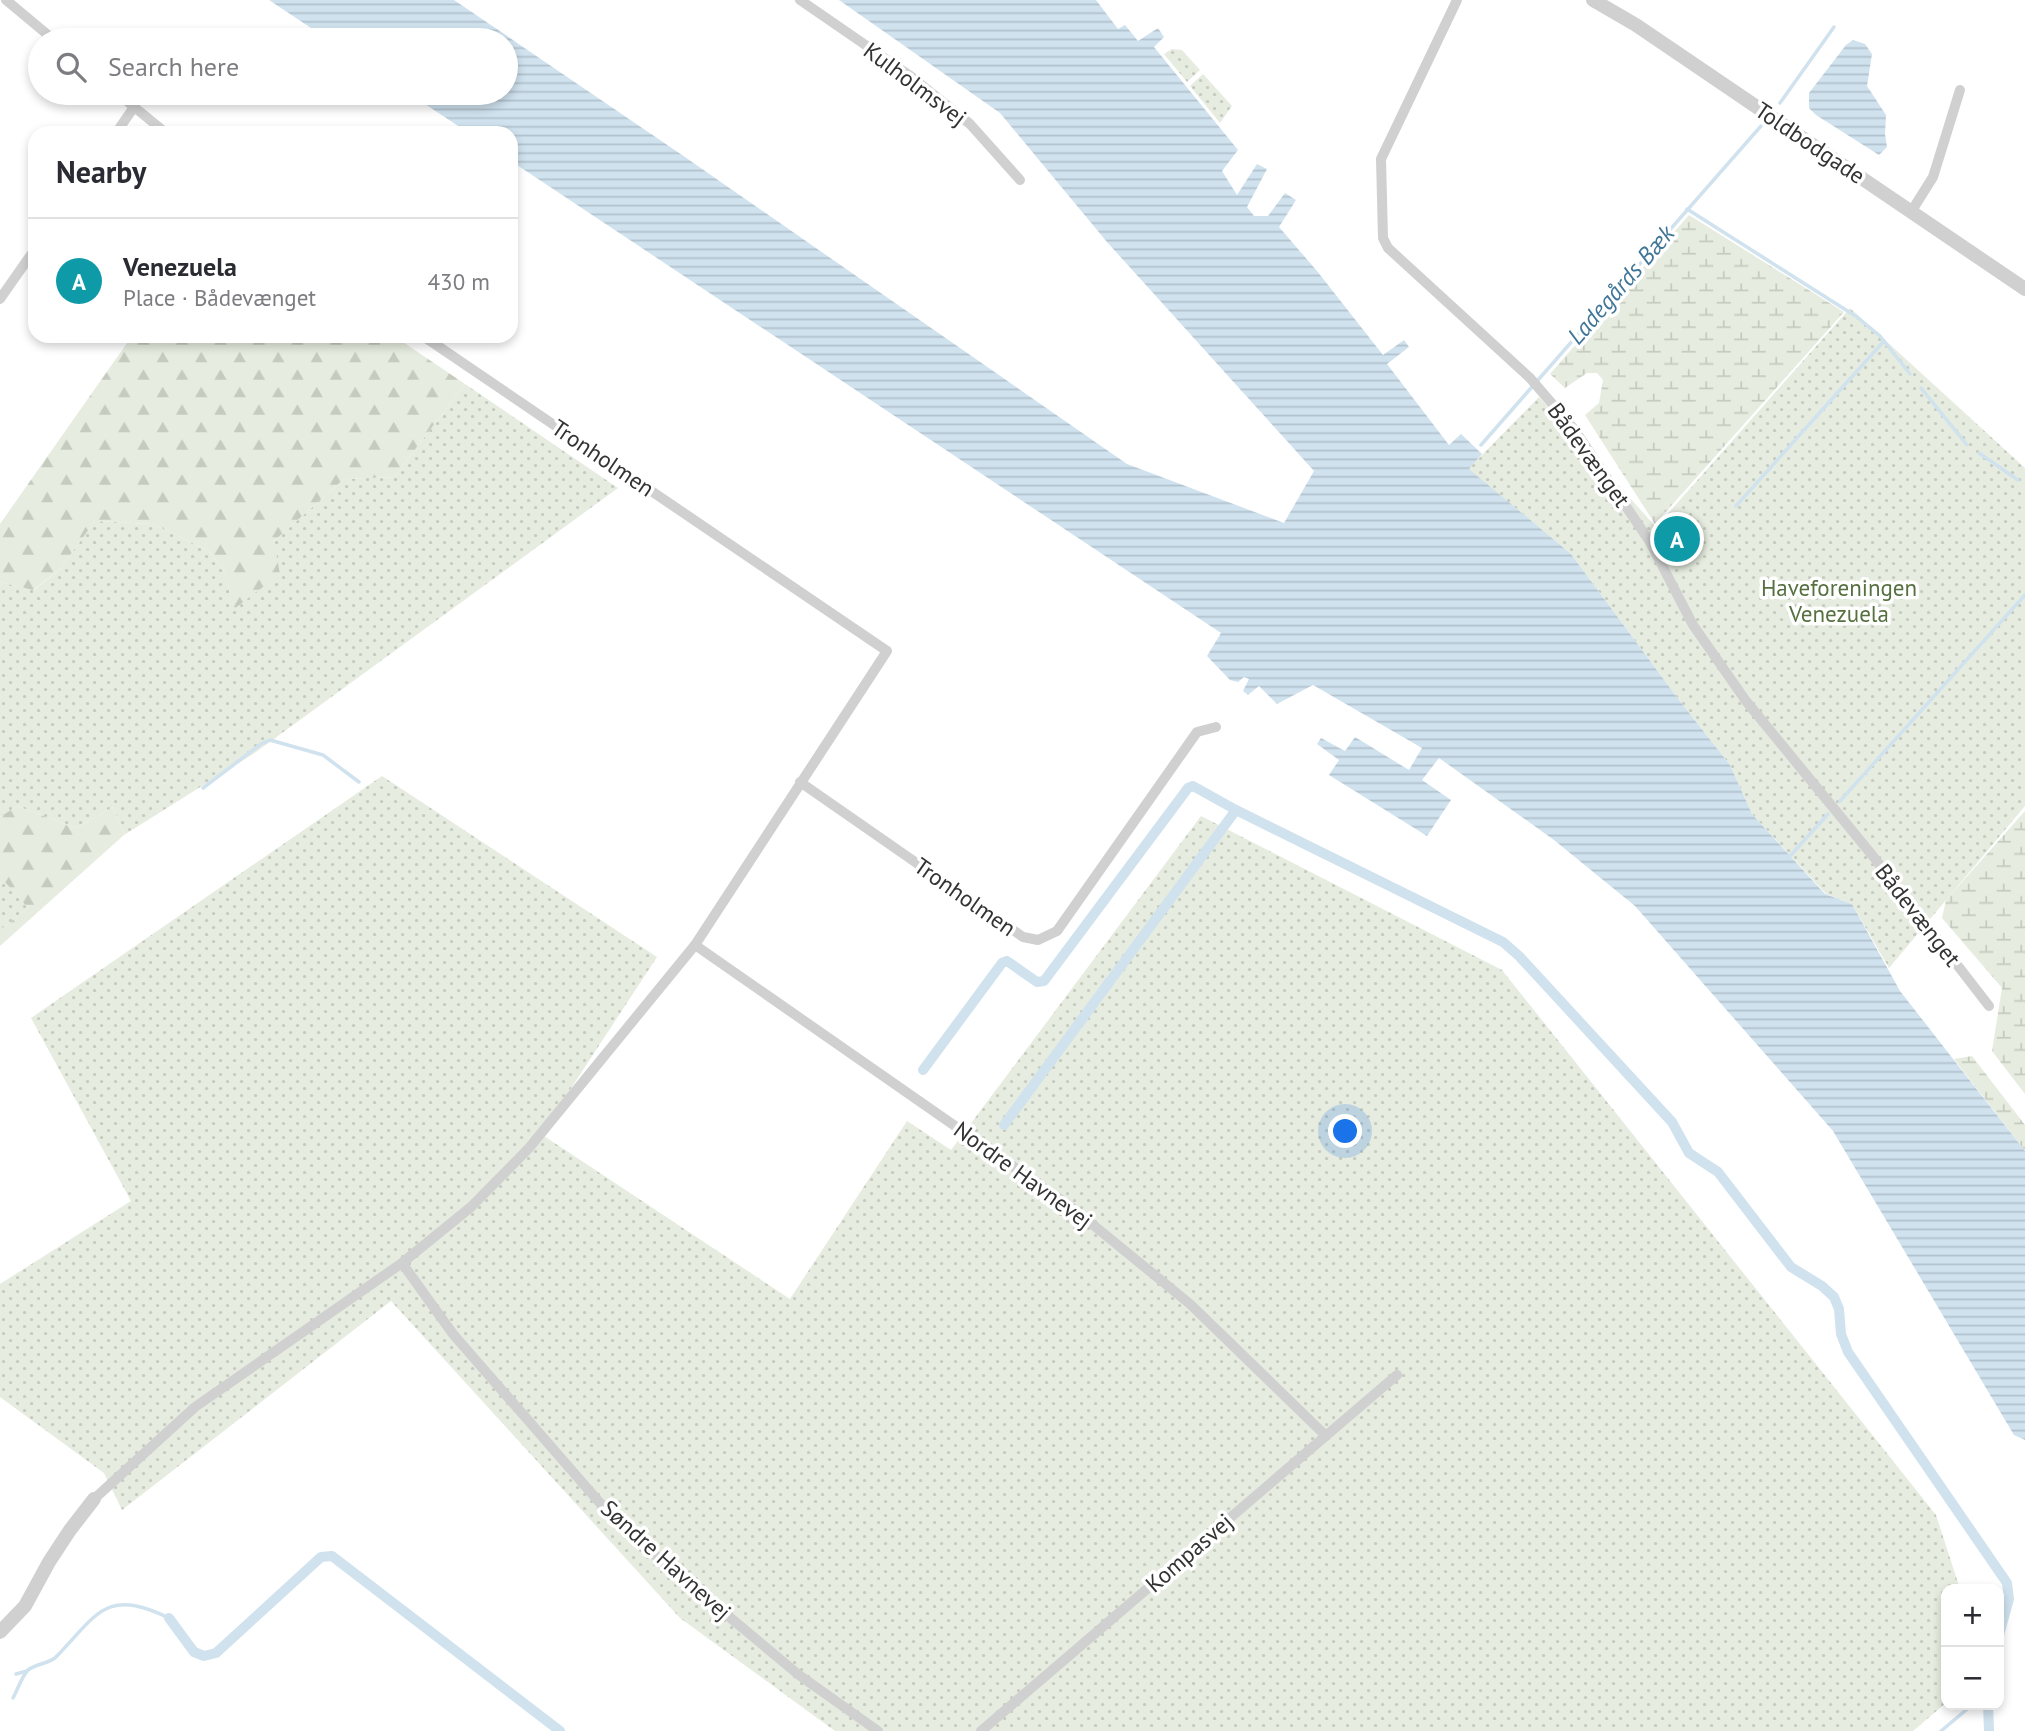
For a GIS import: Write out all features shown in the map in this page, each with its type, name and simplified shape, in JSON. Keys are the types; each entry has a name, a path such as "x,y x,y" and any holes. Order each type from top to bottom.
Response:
{"street":[{"path":"6,0 40,28"},
{"name":"Kulholmsvej","path":"800,0 909,75 970,124 1020,180"},
{"name":"Bådevænget","path":"1457,0 1381,159 1383,238 1388,248 1530,378 1574,429 1650,542 1693,625 1746,701 1872,855 1989,1006"},
{"name":"Toldbodgade","path":"1593,0 1636,25 2025,289"},
{"path":"1911,212 1933,177 1960,90"},
{"path":"132,105 158,126"},
{"path":"121,126 135,107"},
{"path":"0,299 28,259"},
{"name":"Tronholmen","path":"433,343 887,652 800,782 1023,937 1038,940 1057,931 1197,732 1216,727"},
{"path":"0,1632 25,1606 49,1562 94,1499 195,1407 402,1264 471,1207 529,1148 695,945 800,782"},
{"name":"Nordre Havnevej","path":"695,945 1070,1206 1190,1304 1326,1436"},
{"name":"Søndre Havnevej","path":"402,1264 453,1334 620,1526 799,1675 878,1731"},
{"name":"Kompasvej","path":"981,1731 1397,1375"}],"green space":[{"path":"1172,49 1182,50 1200,70 1187,82 1164,54"},
{"path":"1203,74 1232,106 1220,123 1190,86"},
{"path":"1689,215 1844,312 1655,524 1585,415 1599,403 1603,380 1597,373 1587,373 1565,388 1550,374"},
{"name":"Haveforeningen Venezuela","path":"1850,308 2025,468 2025,806 1889,968 1852,904 1826,894 1752,814 1730,765 1571,554 1468,469 1539,397 1656,527"},
{"path":"127,343 404,343 465,384 394,477 344,479 274,541 280,574 234,609 225,572 209,551 153,524 95,521 60,569 33,590 0,582 0,524"},
{"path":"465,384 618,488 256,752 124,835 113,807 76,828 17,806 0,817 0,582 34,590 60,569 95,521 153,524 209,551 225,572 234,608 274,541 344,479 394,477"},
{"path":"382,776 657,957 541,1134 790,1299 907,1121 951,1150 1201,816 1502,970 1936,1515 1958,1584 1941,1584 1941,1707 1913,1731 835,1731 680,1618 391,1301 122,1510 104,1473 0,1397 0,1284 131,1201 31,1018"},
{"path":"17,806 76,828 113,807 124,835 0,946 0,930 28,908 5,882 0,886 0,817"},
{"path":"2025,811 2025,1094 1992,1051 2002,988 1942,918 1946,900"},
{"path":"5,881 28,908 0,930 0,886"},
{"path":"1972,1056 2025,1125 2025,1151 1954,1059"}],"water":[{"path":"269,0 454,0 495,28 311,28"},
{"path":"839,0 1096,0 1118,29 1125,25 1138,41 1158,28 1164,37 1154,47 1238,150 1222,171 1237,195 1257,164 1267,169 1247,207 1254,216 1268,216 1285,193 1296,200 1279,227 1383,355 1404,340 1409,347 1387,364 1449,445 1461,434 1482,454 1469,469 1571,554 1730,765 1752,814 1825,894 1852,904 1900,991 2025,1151 2025,1440 2014,1435 1833,1131 1635,906 1554,840 1439,758 1422,780 1451,800 1427,836 1329,775 1339,760 1317,744 1321,738 1345,751 1355,737 1409,770 1422,748 1313,685 1277,704 1259,686 1248,695 1243,691 1249,679 1244,677 1238,682 1230,680 1207,656 1221,633 518,166 518,126 458,126 426,105 518,105 518,44 1127,464 1284,523 1314,471 1107,242 1000,113"},
{"path":"1853,40 1865,44 1872,54 1867,86 1886,115 1887,147 1879,155 1809,108 1809,93 1846,45"}],"waterway":[{"name":"Ladegårds Bæk","path":"1780,103 1834,27"},
{"name":"Ladegårds Bæk","path":"1481,445 1761,126"},
{"path":"1687,209 1857,317 1880,336 1910,374"},
{"path":"1736,506 1884,341"},
{"path":"1921,388 1967,445"},
{"path":"1979,453 2018,480"},
{"path":"1840,801 2025,595"},
{"path":"203,788 270,740 323,755 359,782"},
{"path":"923,1070 1002,963 1007,961 1037,982 1044,981 1188,788 1193,786 1236,810 1503,942 1672,1122 1689,1153 1718,1172 1791,1267 1822,1286 1834,1297 1839,1309 1841,1334 1848,1352 2007,1583 2009,1599 2004,1617"},
{"path":"1004,1125 1236,810"},
{"path":"1790,856 1828,814"},
{"path":"169,1618 194,1652 204,1656 216,1653 321,1557 332,1556 560,1731"},
{"path":"13,1698 28,1670 54,1659 83,1627 105,1609 117,1605 131,1605 169,1618"},
{"path":"16,1674 27,1671"},
{"path":"1941,1731 1966,1710"},
{"path":"1988,1710 1989,1731"}],"place":[{"name":"Venezuela","path":"1677,539"}]}
